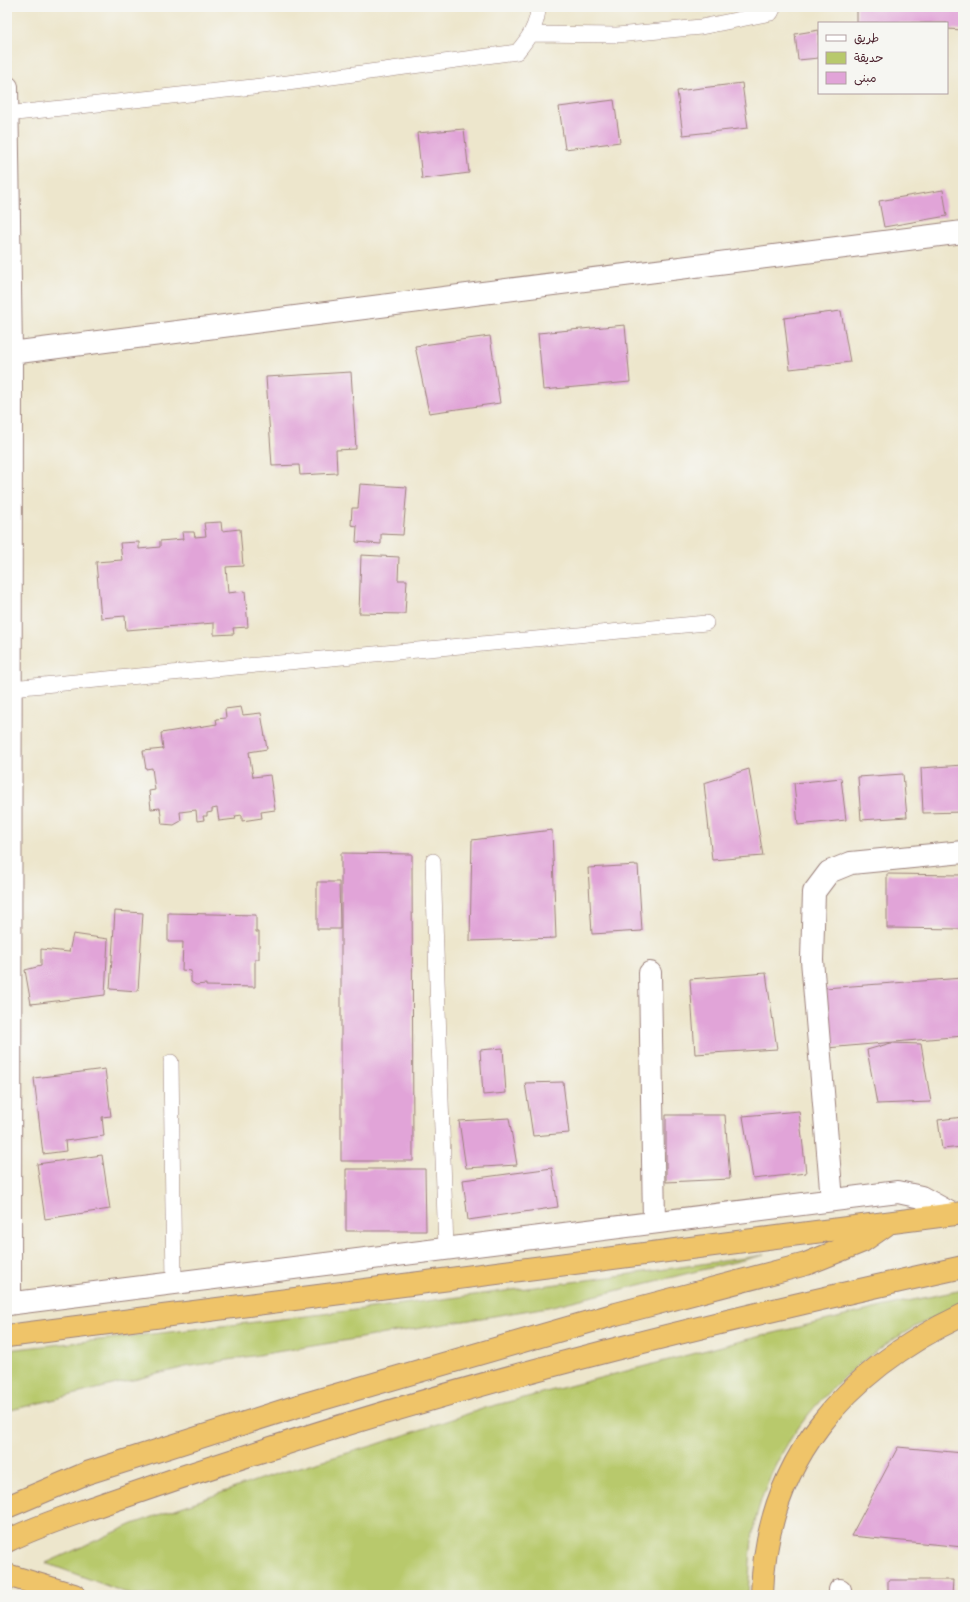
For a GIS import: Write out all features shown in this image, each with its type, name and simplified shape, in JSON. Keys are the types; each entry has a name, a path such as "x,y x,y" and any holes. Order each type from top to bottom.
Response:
{"highway":[{"path":"7,1336 958,1214"},
{"path":"7,1507 87,1473 298,1406 601,1318 806,1264 863,1241 891,1222"},
{"path":"7,1541 47,1524 203,1470 331,1428 474,1386 644,1341 799,1304 963,1268"},
{"path":"762,1595 767,1543 775,1512 786,1481 801,1452 818,1425 840,1400 863,1378 890,1357 963,1315"},
{"path":"7,1575 74,1595"}],"street":[{"path":"7,87 11,353 8,1304 898,1192 921,1197 958,1214"},
{"path":"11,353 963,232"},
{"path":"832,1200 812,960 814,892 829,872 851,863 963,852"},
{"path":"650,972 654,1222"}],"lane":[{"path":"7,114 280,84 516,52 531,34 538,14 538,7"},
{"path":"531,34 617,35 701,27 771,13 774,7"},
{"path":"11,688 706,623"},
{"path":"433,861 446,1249"},
{"path":"171,1062 174,1283"}],"green space":[{"path":"764,1255 548,1307 186,1367 7,1411 7,1350 386,1306 575,1282"},
{"path":"963,1290 963,1306 924,1322 896,1338 869,1357 843,1378 820,1401 800,1426 782,1453 768,1483 757,1514 752,1543 748,1595 132,1595 46,1563 133,1524 266,1477 375,1445 485,1408 745,1340 903,1302"}],"building":[{"path":"857,7 963,7 963,30 948,29 948,22 857,22"},
{"path":"818,30 818,58 798,60 795,34"},
{"path":"742,83 748,128 683,135 677,91"},
{"path":"614,100 620,142 565,149 559,107"},
{"path":"464,129 469,173 422,179 417,133"},
{"path":"943,190 947,216 884,227 879,201"},
{"path":"841,311 850,362 790,369 784,318"},
{"path":"625,325 630,382 543,390 538,333"},
{"path":"490,336 500,403 429,413 415,346"},
{"path":"351,372 356,449 336,450 337,473 300,475 299,465 272,466 266,377"},
{"path":"360,484 407,487 403,535 381,534 381,544 356,542 357,526 351,525 352,508 358,508"},
{"path":"221,522 222,531 240,529 243,566 226,567 228,593 245,591 248,627 233,628 234,634 214,635 214,623 126,630 125,616 101,618 96,562 122,560 120,543 139,542 139,549 160,547 160,541 183,539 182,532 194,532 195,537 206,536 204,523"},
{"path":"361,555 399,557 398,580 407,580 405,614 359,613"},
{"path":"241,707 243,715 261,713 267,749 249,752 253,777 270,775 275,810 261,812 262,818 242,821 242,815 235,816 236,819 219,821 217,808 212,809 212,812 207,813 207,816 203,816 204,820 197,821 196,810 180,812 181,821 174,825 162,824 160,808 151,809 149,791 155,790 152,768 146,769 143,751 163,749 161,733 217,724 216,719 226,718 225,709"},
{"path":"963,765 963,812 923,813 921,768"},
{"path":"749,769 763,856 712,860 704,783"},
{"path":"903,774 907,817 861,820 858,777"},
{"path":"841,778 846,820 798,825 794,783"},
{"path":"552,830 556,938 470,941 472,840"},
{"path":"341,853 412,854 413,1161 341,1161"},
{"path":"638,865 642,931 592,934 588,868"},
{"path":"887,874 963,875 963,929 887,928"},
{"path":"317,882 339,882 340,929 317,929"},
{"path":"115,911 143,913 138,991 110,989"},
{"path":"168,913 256,915 256,932 259,932 259,959 255,959 255,987 206,986 206,984 196,985 191,982 191,971 182,970 183,942 168,942"},
{"path":"73,934 108,939 105,995 31,1004 25,970 41,966 41,949 69,952"},
{"path":"766,973 777,1049 695,1054 690,979"},
{"path":"963,978 963,1036 827,1048 824,988"},
{"path":"891,1043 921,1044 931,1102 877,1104 867,1050"},
{"path":"503,1048 506,1093 483,1095 480,1050"},
{"path":"105,1069 111,1116 102,1117 104,1136 65,1141 66,1151 43,1154 34,1078"},
{"path":"563,1082 569,1133 533,1136 525,1083"},
{"path":"799,1111 806,1173 753,1179 743,1116"},
{"path":"666,1115 725,1115 730,1179 666,1182"},
{"path":"963,1117 963,1147 942,1149 938,1120"},
{"path":"509,1118 517,1165 466,1168 459,1121"},
{"path":"102,1155 110,1209 45,1219 37,1164"},
{"path":"552,1168 558,1207 468,1220 463,1180"},
{"path":"346,1169 425,1169 426,1231 346,1231"},
{"path":"898,1447 963,1453 963,1547 851,1536"},
{"path":"888,1580 953,1580 952,1595 888,1595"}]}
